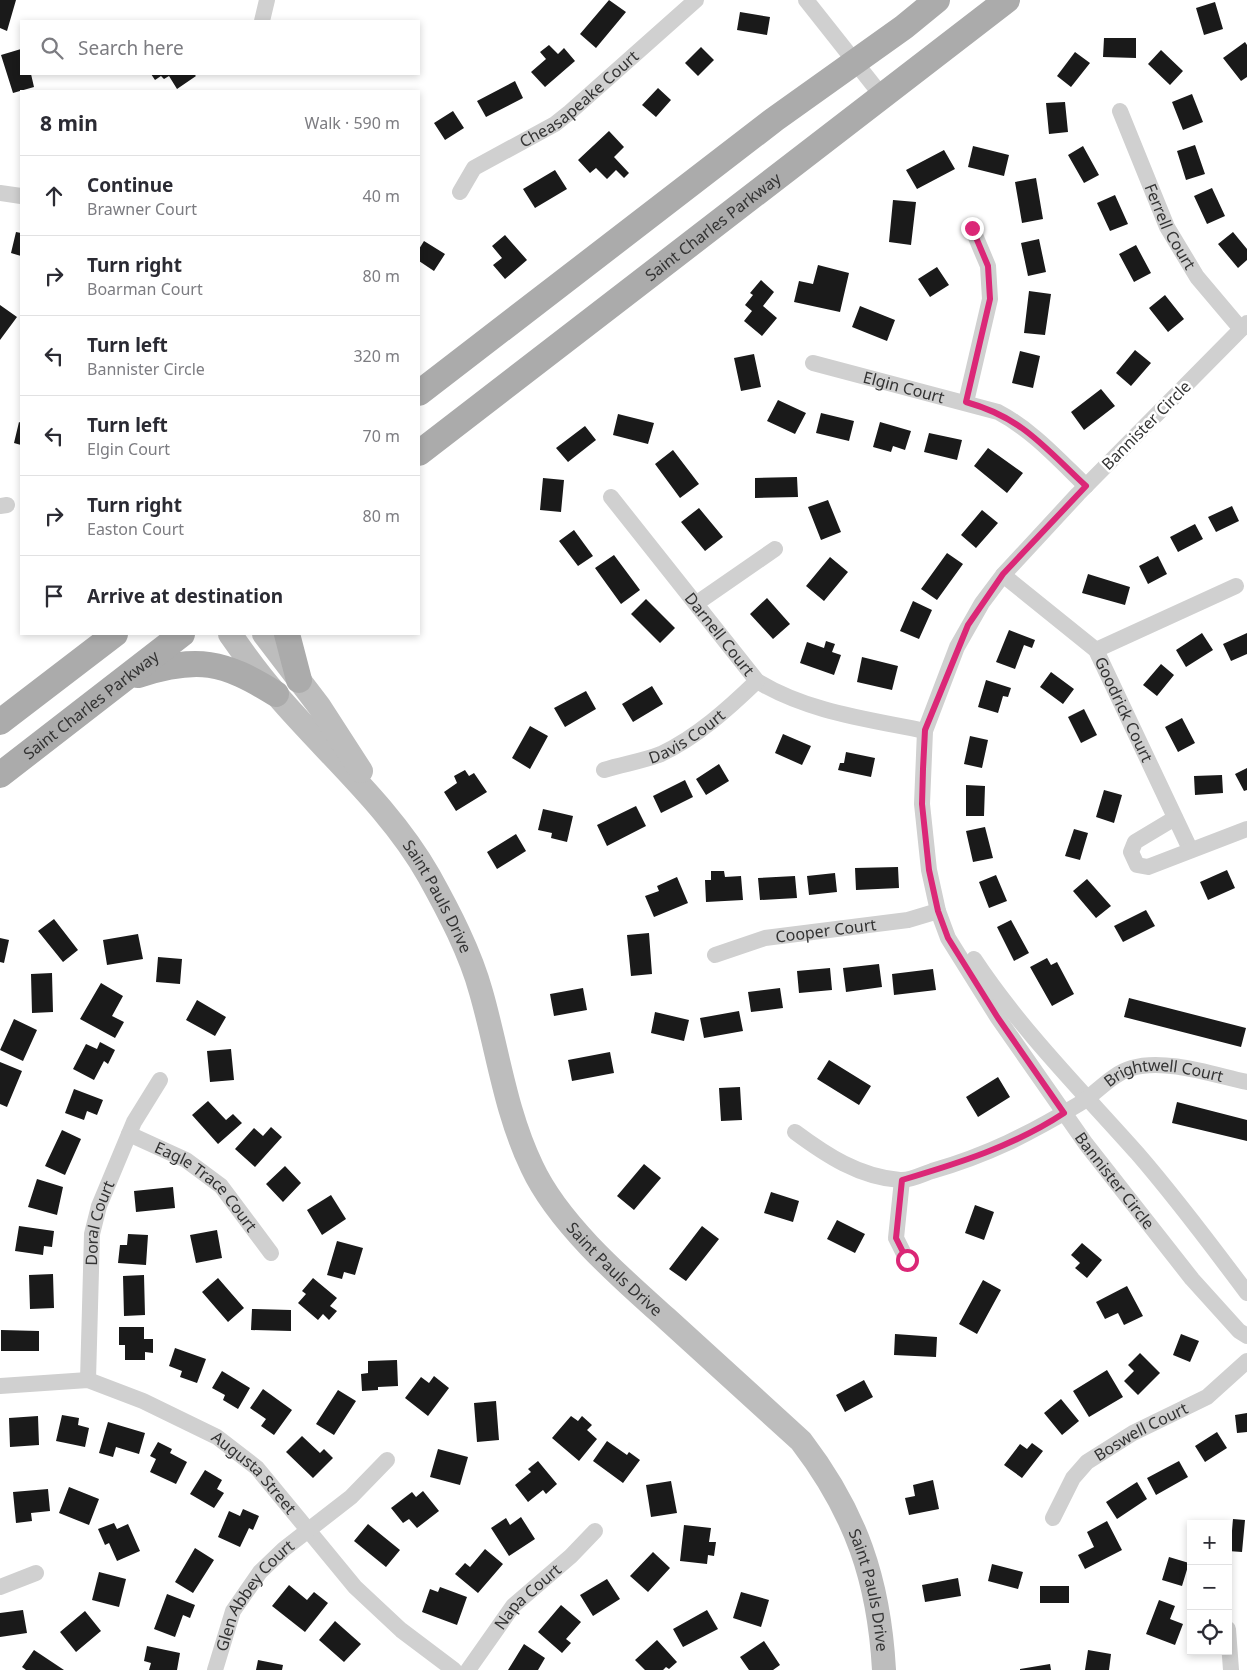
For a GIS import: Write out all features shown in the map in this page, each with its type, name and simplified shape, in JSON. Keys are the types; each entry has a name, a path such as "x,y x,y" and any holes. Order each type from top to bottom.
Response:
{"main road":[{"path":"420,392 936,0"},
{"name":"Saint Charles Parkway","path":"420,452 1007,0"},
{"path":"0,722 113,635"},
{"name":"Saint Charles Parkway","path":"0,775 181,635"},
{"path":"287,635 299,680"},
{"path":"124,679 167,665 203,663 244,675 276,694"}],"street":[{"path":"262,20 267,0"},
{"name":"Cheasapeake Court","path":"460,192 474,168 549,127 570,112 696,0"},
{"path":"806,0 882,96"},
{"name":"Ferrell Court","path":"1120,112 1154,198 1182,255 1214,299 1244,326"},
{"path":"0,193 20,196"},
{"path":"966,402 990,299 988,266 972,228"},
{"name":"Bannister Circle","path":"1244,326 1086,486 1003,574 968,625 925,730 922,804 929,870 938,911 948,938 998,1018 1086,1144 1192,1279 1239,1332 1247,1336"},
{"name":"Elgin Court","path":"813,363 998,412 1019,424 1086,486"},
{"name":"Darnell Court","path":"611,496 757,680 779,694 815,708 925,730"},
{"path":"697,604 776,549"},
{"name":"Goodrick Court","path":"1003,574 1096,650 1190,850"},
{"path":"1096,650 1236,586"},
{"name":"Saint Pauls Drive","path":"231,635 276,694 353,778 395,828 428,874 455,925 481,990 507,1103 533,1170 561,1211 613,1270 801,1441 818,1464 846,1513 865,1556 879,1617 884,1670"},
{"name":"Saint Pauls Drive","path":"265,635 348,750 395,828"},
{"name":"Davis Court","path":"604,770 653,756 676,746 736,702 757,680"},
{"path":"1176,818 1135,842 1131,852 1137,865 1148,867 1247,829"},
{"name":"Bannister Circle","path":"938,911 1014,1014 1086,1099 1138,1155 1212,1246 1247,1293"},
{"name":"Cooper Court","path":"714,955 765,938 908,920 938,911"},
{"name":"Brightwell Court","path":"902,1180 993,1150 1020,1139 1086,1099 1119,1072 1146,1065 1170,1066 1247,1082"},
{"name":"Doral Court","path":"88,1380 92,1234 99,1206 129,1134 160,1080"},
{"path":"795,1132 824,1154 848,1166 870,1174 902,1180 896,1238 907,1260"},
{"name":"Eagle Trace Court","path":"129,1134 186,1160 221,1186 271,1253"},
{"name":"Boswell Court","path":"1053,1518 1073,1478 1087,1462 1133,1433 1207,1397 1247,1362"},
{"name":"Augusta Street","path":"0,1386 88,1380 113,1388 187,1422 233,1448 257,1468 355,1587 401,1630 454,1670"},
{"name":"Glen Abbey Court","path":"215,1670 232,1611 260,1572 308,1530 351,1497 387,1460"},
{"name":"Napa Court","path":"468,1670 513,1606 571,1556 595,1531"},
{"path":"0,1587 36,1573"},
{"path":"1230,1655 1231,1670"}],"building":[{"path":"0,0 16,0 7,31 0,28"},
{"path":"609,0 626,12 596,48 580,34"},
{"path":"1215,2 1223,29 1204,35 1196,8"},
{"path":"740,12 770,17 767,35 737,30"},
{"path":"1104,38 1136,38 1136,58 1103,57"},
{"path":"1245,42 1247,45 1247,77 1241,81 1223,58"},
{"path":"549,45 558,54 564,48 575,61 545,87 531,72 546,59 540,52"},
{"path":"701,47 714,60 698,76 685,63"},
{"path":"20,49 20,75 31,75 34,87 13,93 1,55"},
{"path":"1161,50 1183,71 1170,85 1148,64"},
{"path":"1075,52 1090,63 1071,87 1057,76"},
{"path":"152,75 196,76 177,89 169,76 164,79 161,76 155,80"},
{"path":"515,81 523,98 486,117 477,101"},
{"path":"658,88 671,100 656,117 642,105"},
{"path":"1192,94 1203,122 1183,130 1172,102"},
{"path":"1065,102 1068,132 1049,134 1046,103"},
{"path":"453,111 464,128 445,140 434,123"},
{"path":"609,131 624,147 614,157 629,173 624,178 616,170 607,179 596,168 590,173 578,160"},
{"path":"1195,145 1205,174 1186,180 1177,151"},
{"path":"973,146 1009,155 1004,176 968,167"},
{"path":"1083,146 1099,175 1084,183 1068,155"},
{"path":"944,150 955,169 917,189 906,170"},
{"path":"555,170 567,189 535,208 523,189"},
{"path":"1036,178 1043,219 1022,223 1015,182"},
{"path":"1212,188 1225,216 1207,224 1194,196"},
{"path":"1115,195 1128,224 1110,231 1097,203"},
{"path":"893,200 916,202 911,245 889,242"},
{"path":"16,232 20,233 20,256 11,253"},
{"path":"1233,232 1247,249 1247,260 1238,268 1218,244"},
{"path":"505,235 527,260 505,279 493,265 502,258 492,246"},
{"path":"1039,239 1046,272 1028,276 1021,243"},
{"path":"424,241 445,254 434,271 420,262 420,247"},
{"path":"1136,245 1151,273 1134,282 1119,254"},
{"path":"818,265 849,273 840,312 794,302 799,281 813,284"},
{"path":"937,267 949,285 930,297 918,279"},
{"path":"761,280 774,292 763,306 777,318 762,336 744,321 752,311 745,305 753,295 750,293"},
{"path":"1029,291 1051,294 1045,335 1024,333"},
{"path":"1165,295 1184,319 1168,332 1149,308"},
{"path":"0,305 17,317 0,340"},
{"path":"860,306 895,320 887,341 852,327"},
{"path":"1135,350 1151,363 1131,386 1116,373"},
{"path":"1020,351 1040,356 1033,388 1012,383"},
{"path":"754,354 761,387 741,391 734,358"},
{"path":"1101,389 1115,406 1084,430 1071,412"},
{"path":"778,400 806,413 795,434 767,421"},
{"path":"821,413 854,421 849,441 816,433"},
{"path":"618,414 654,423 648,444 613,435"},
{"path":"19,422 20,445 14,443"},
{"path":"880,422 911,431 905,450 893,446 891,452 873,447"},
{"path":"585,426 596,440 568,462 556,448"},
{"path":"929,433 962,440 957,460 924,452"},
{"path":"988,448 1023,473 1007,493 974,466"},
{"path":"673,450 699,484 680,498 655,464"},
{"path":"797,477 798,497 755,498 755,478"},
{"path":"543,478 564,480 561,512 540,510"},
{"path":"828,500 841,532 821,540 808,507"},
{"path":"1232,506 1239,521 1216,532 1208,517"},
{"path":"699,508 723,537 705,551 681,522"},
{"path":"982,510 998,523 976,548 961,535"},
{"path":"1195,524 1203,539 1178,552 1170,537"},
{"path":"574,530 593,556 578,566 559,541"},
{"path":"947,553 963,564 937,600 921,589"},
{"path":"614,555 640,590 621,604 595,568"},
{"path":"1158,556 1167,574 1148,584 1139,566"},
{"path":"830,557 848,572 824,601 806,586"},
{"path":"1088,574 1130,587 1125,605 1082,593"},
{"path":"767,598 790,624 773,639 750,614"},
{"path":"646,599 675,628 660,643 631,614"},
{"path":"913,601 932,610 919,639 900,631"},
{"path":"1009,630 1035,640 1032,648 1024,645 1015,669 996,662"},
{"path":"1202,633 1213,650 1186,667 1176,650"},
{"path":"1247,633 1247,654 1231,661 1223,644"},
{"path":"826,641 835,644 832,652 841,655 834,675 800,663 807,642 824,648"},
{"path":"862,657 898,666 892,690 857,682"},
{"path":"1161,664 1174,675 1157,696 1143,685"},
{"path":"1051,672 1074,689 1063,704 1040,687"},
{"path":"986,680 1011,688 1008,697 1003,696 998,713 978,707"},
{"path":"652,686 663,704 633,722 622,704"},
{"path":"586,691 596,709 565,727 554,708"},
{"path":"1084,709 1097,735 1081,743 1068,717"},
{"path":"1182,718 1195,743 1178,752 1165,727"},
{"path":"530,726 548,736 530,769 512,758"},
{"path":"783,734 811,746 802,765 775,753"},
{"path":"970,736 988,740 982,768 964,764"},
{"path":"846,752 875,758 871,777 838,770 840,763 844,763"},
{"path":"719,764 729,781 706,795 696,779"},
{"path":"1247,768 1247,790 1244,791 1235,774"},
{"path":"465,770 469,776 474,773 487,792 456,811 444,792 457,783 454,776"},
{"path":"1222,775 1223,793 1195,795 1194,776"},
{"path":"685,780 693,797 661,813 653,796"},
{"path":"966,785 985,786 984,816 966,816"},
{"path":"1104,790 1122,795 1114,823 1096,817"},
{"path":"636,806 646,826 607,846 597,825"},
{"path":"543,809 573,816 567,842 551,838 552,833 538,830"},
{"path":"985,827 993,858 973,862 966,831"},
{"path":"1074,829 1088,833 1080,860 1065,856"},
{"path":"516,834 526,851 497,869 487,852"},
{"path":"898,867 899,888 856,890 855,868"},
{"path":"1227,870 1235,888 1208,900 1200,882"},
{"path":"711,871 724,871 725,877 741,876 743,900 706,902 705,880 711,880"},
{"path":"835,873 837,892 809,895 807,876"},
{"path":"996,875 1007,901 989,908 979,882"},
{"path":"795,876 797,898 760,900 758,878"},
{"path":"677,877 688,903 654,917 645,896 659,891 657,886"},
{"path":"1087,879 1111,906 1096,918 1073,891"},
{"path":"1146,910 1155,926 1123,942 1114,926"},
{"path":"54,919 78,950 63,962 38,931"},
{"path":"1011,920 1029,953 1014,961 997,927"},
{"path":"649,933 652,974 631,976 627,935"},
{"path":"138,934 143,959 107,965 103,940"},
{"path":"0,938 9,940 4,963 0,962"},
{"path":"158,957 182,959 180,984 156,982"},
{"path":"1047,958 1051,965 1057,962 1074,994 1052,1006 1030,967"},
{"path":"879,964 882,987 846,992 843,968"},
{"path":"830,968 832,990 799,993 797,971"},
{"path":"933,969 936,990 894,995 892,974"},
{"path":"52,973 53,1012 32,1013 31,974"},
{"path":"101,983 123,996 112,1016 124,1022 115,1038 80,1019"},
{"path":"583,988 587,1010 554,1016 550,994"},
{"path":"780,988 783,1008 751,1012 748,992"},
{"path":"1129,998 1246,1028 1241,1047 1124,1017"},
{"path":"197,1000 226,1017 215,1036 186,1020"},
{"path":"739,1011 743,1031 704,1038 700,1018"},
{"path":"655,1012 689,1020 684,1041 651,1033"},
{"path":"14,1019 37,1030 23,1061 0,1050"},
{"path":"100,1042 115,1050 108,1064 104,1061 94,1080 73,1069 86,1044 97,1049"},
{"path":"231,1049 234,1080 210,1082 207,1051"},
{"path":"610,1052 614,1073 572,1081 568,1060"},
{"path":"829,1060 871,1086 859,1105 817,1079"},
{"path":"0,1062 22,1071 7,1107 0,1104"},
{"path":"998,1077 1010,1097 978,1117 966,1097"},
{"path":"740,1087 742,1120 721,1121 719,1088"},
{"path":"74,1089 103,1100 97,1115 87,1111 84,1120 65,1113"},
{"path":"208,1101 226,1120 233,1114 242,1123 218,1144 192,1115"},
{"path":"1177,1102 1247,1120 1247,1141 1172,1123"},
{"path":"271,1127 282,1137 255,1167 235,1149 254,1128 263,1136"},
{"path":"62,1130 81,1139 65,1175 45,1166"},
{"path":"644,1164 661,1178 634,1210 617,1196"},
{"path":"285,1166 301,1183 283,1202 266,1184"},
{"path":"37,1179 63,1187 57,1215 28,1207"},
{"path":"173,1187 175,1208 136,1212 134,1191"},
{"path":"771,1192 799,1201 793,1222 764,1213"},
{"path":"331,1195 346,1219 322,1235 307,1210"},
{"path":"975,1205 994,1212 984,1240 965,1233"},
{"path":"837,1220 865,1234 855,1253 827,1239"},
{"path":"19,1226 54,1231 52,1247 44,1246 43,1255 15,1251"},
{"path":"702,1226 719,1239 686,1281 669,1269"},
{"path":"217,1230 222,1258 196,1263 190,1235"},
{"path":"128,1234 148,1235 146,1265 118,1263 120,1245 127,1245"},
{"path":"337,1241 363,1248 355,1275 344,1272 342,1279 327,1275"},
{"path":"1082,1243 1102,1260 1087,1278 1075,1268 1080,1263 1071,1255"},
{"path":"53,1274 54,1308 30,1309 29,1275"},
{"path":"144,1275 145,1315 124,1316 123,1276"},
{"path":"218,1278 244,1308 228,1322 202,1292"},
{"path":"313,1278 337,1298 330,1306 337,1311 329,1320 323,1314 318,1320 298,1303 306,1294 302,1291"},
{"path":"983,1280 1001,1290 977,1334 959,1324"},
{"path":"1127,1286 1143,1316 1124,1325 1118,1313 1105,1319 1096,1302"},
{"path":"252,1309 291,1310 291,1331 251,1330"},
{"path":"119,1327 144,1327 144,1339 153,1339 153,1353 145,1352 145,1360 125,1360 125,1345 119,1345"},
{"path":"1,1330 39,1331 39,1351 1,1351"},
{"path":"895,1334 937,1337 936,1357 894,1355"},
{"path":"1181,1334 1199,1341 1190,1362 1173,1355"},
{"path":"175,1348 206,1359 197,1383 180,1377 182,1371 169,1366"},
{"path":"1140,1353 1160,1373 1138,1395 1124,1381 1134,1371 1128,1365"},
{"path":"397,1360 398,1386 378,1387 378,1390 362,1391 361,1374 368,1373 368,1361"},
{"path":"1107,1370 1123,1397 1089,1417 1073,1391"},
{"path":"222,1371 250,1388 238,1409 223,1400 225,1395 212,1388"},
{"path":"434,1376 449,1388 428,1416 405,1398 421,1377 429,1383"},
{"path":"864,1380 873,1397 845,1412 836,1395"},
{"path":"263,1389 292,1410 274,1435 261,1426 266,1419 250,1408"},
{"path":"338,1390 356,1401 334,1435 316,1424"},
{"path":"1061,1399 1079,1421 1062,1435 1044,1413"},
{"path":"496,1401 499,1440 477,1442 474,1403"},
{"path":"1247,1413 1247,1432 1237,1433 1235,1415"},
{"path":"62,1415 79,1418 78,1425 89,1428 85,1447 56,1441"},
{"path":"38,1416 39,1445 10,1447 9,1418"},
{"path":"571,1416 578,1421 582,1416 592,1425 587,1430 597,1439 579,1461 552,1438"},
{"path":"108,1422 145,1433 139,1454 116,1447 113,1457 99,1453"},
{"path":"1217,1432 1227,1448 1205,1462 1195,1446"},
{"path":"302,1436 320,1453 324,1449 333,1458 313,1478 286,1452"},
{"path":"607,1441 627,1455 629,1452 640,1460 623,1483 593,1461"},
{"path":"158,1442 172,1449 170,1453 187,1462 176,1484 150,1472 156,1459 150,1456"},
{"path":"1032,1443 1043,1451 1022,1478 1004,1465 1020,1444 1027,1449"},
{"path":"438,1449 468,1457 460,1485 430,1477"},
{"path":"538,1461 557,1484 546,1494 543,1490 528,1502 515,1485 531,1472 528,1469"},
{"path":"1179,1461 1188,1477 1156,1495 1147,1478"},
{"path":"205,1470 222,1480 217,1489 224,1493 214,1508 190,1494"},
{"path":"933,1480 939,1509 909,1515 905,1498 915,1496 913,1485"},
{"path":"671,1481 677,1513 651,1517 646,1485"},
{"path":"1137,1482 1147,1499 1117,1519 1106,1502"},
{"path":"69,1487 99,1499 89,1525 59,1513"},
{"path":"48,1489 50,1511 31,1513 32,1521 16,1523 13,1492"},
{"path":"423,1491 439,1511 417,1528 409,1519 403,1523 391,1508 412,1492 416,1497"},
{"path":"243,1509 259,1516 253,1530 249,1528 240,1547 218,1537 229,1511 240,1516"},
{"path":"521,1517 535,1539 509,1556 491,1528 506,1518 510,1525"},
{"path":"1233,1519 1245,1520 1242,1552 1232,1551"},
{"path":"1107,1521 1122,1550 1085,1569 1078,1555 1094,1547 1087,1532"},
{"path":"114,1523 117,1529 128,1524 140,1551 117,1561 109,1543 105,1545 98,1529"},
{"path":"368,1524 400,1550 386,1567 354,1541"},
{"path":"684,1525 711,1528 709,1542 716,1542 714,1556 708,1555 707,1564 680,1561"},
{"path":"195,1548 214,1560 193,1593 175,1582"},
{"path":"485,1549 503,1564 478,1593 455,1574 465,1563 470,1567"},
{"path":"653,1552 670,1568 648,1592 630,1576"},
{"path":"1169,1557 1187,1562 1182,1586 1162,1580"},
{"path":"992,1564 1023,1572 1018,1589 988,1581"},
{"path":"99,1572 126,1579 119,1607 92,1600"},
{"path":"958,1578 961,1596 925,1602 922,1585"},
{"path":"607,1579 620,1599 593,1616 580,1595"},
{"path":"289,1585 307,1600 314,1592 328,1603 305,1632 272,1606"},
{"path":"1040,1586 1069,1586 1069,1603 1040,1603"},
{"path":"440,1587 467,1597 457,1625 422,1612 430,1589 438,1592"},
{"path":"741,1592 769,1600 761,1627 733,1618"},
{"path":"167,1594 195,1605 190,1618 183,1615 175,1637 154,1629"},
{"path":"1159,1600 1175,1606 1170,1619 1183,1624 1175,1645 1146,1634"},
{"path":"561,1605 581,1622 566,1639 571,1643 562,1653 538,1632"},
{"path":"23,1610 27,1633 0,1637 0,1613"},
{"path":"707,1610 718,1629 683,1647 673,1629"},
{"path":"85,1611 101,1631 76,1652 60,1632"},
{"path":"335,1621 361,1644 344,1662 319,1640"},
{"path":"657,1640 677,1662 669,1669 666,1667 663,1670 645,1670 635,1660"},
{"path":"764,1641 780,1665 773,1670 749,1670 740,1657"},
{"path":"524,1644 545,1658 538,1670 508,1670"},
{"path":"147,1646 180,1653 177,1670 149,1670 151,1663 144,1661"},
{"path":"34,1650 64,1670 26,1670 22,1667"},
{"path":"1088,1650 1111,1654 1109,1670 1085,1670"},
{"path":"258,1660 283,1665 282,1670 256,1670"},
{"path":"1050,1664 1051,1670 1020,1670 1020,1669"}],"route":[{"path":"907,1260 896,1238 902,1180 968,1160 1020,1139 1064,1113 998,1018 948,938 938,911 929,870 925,836 922,804 925,730 957,648 968,625 1003,574 1086,486 1019,424 998,412 966,402 987,320 990,299 988,266 972,228"}]}
